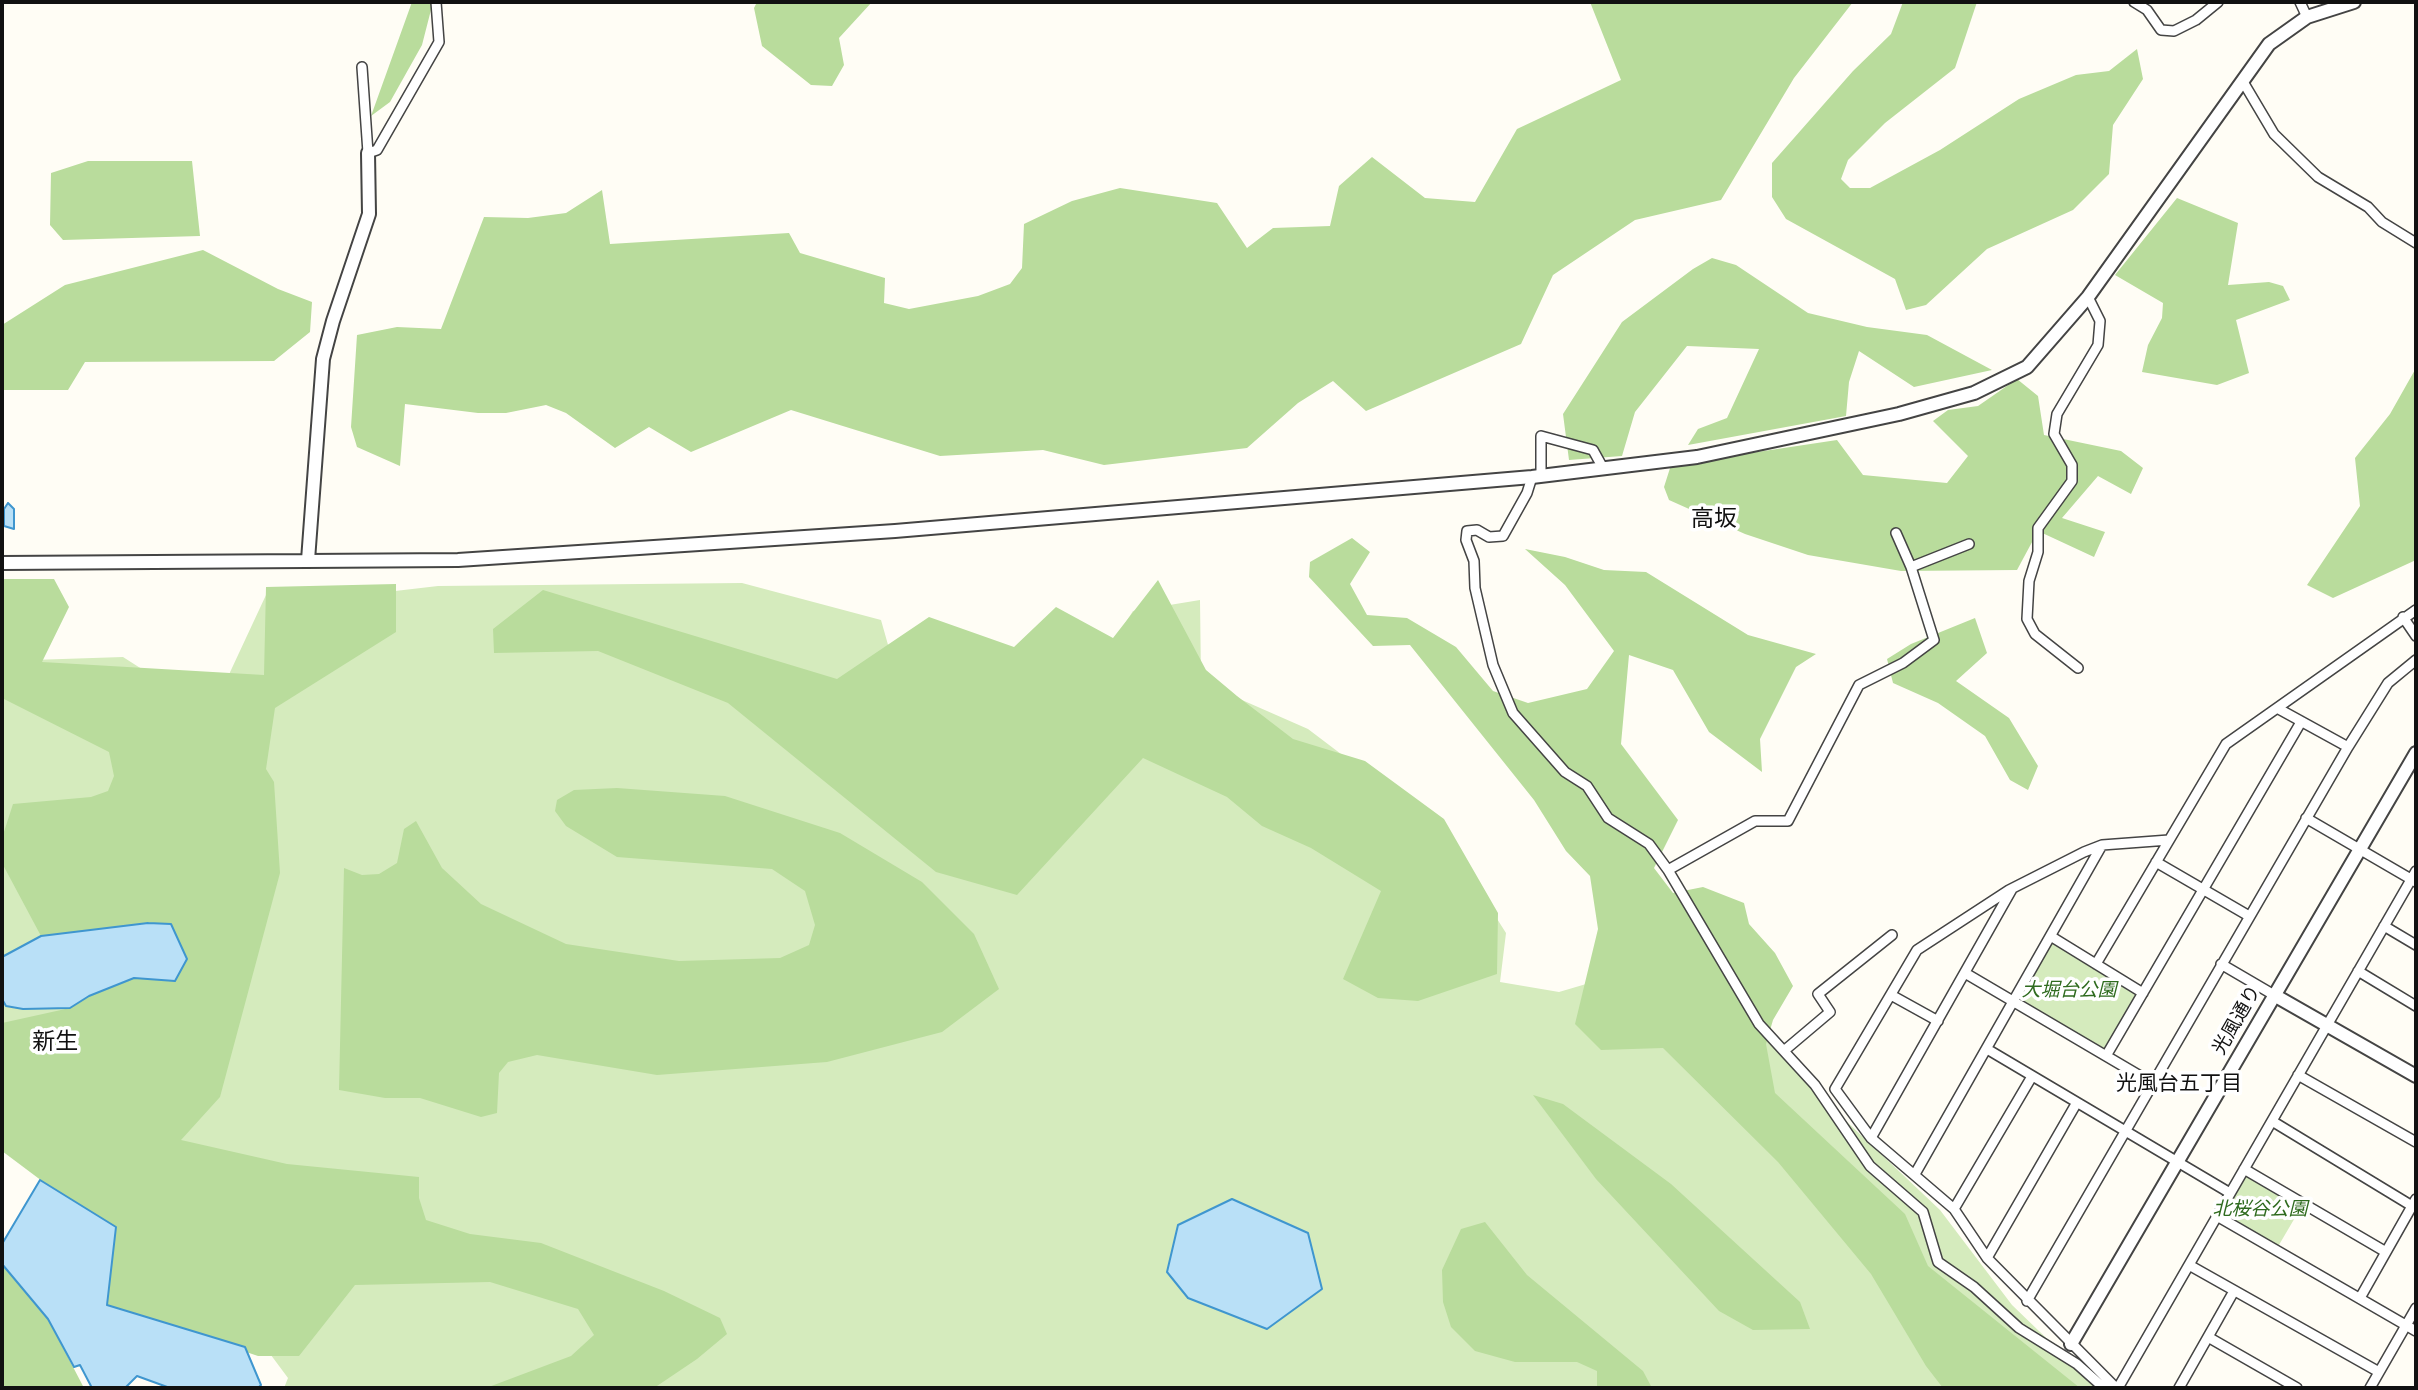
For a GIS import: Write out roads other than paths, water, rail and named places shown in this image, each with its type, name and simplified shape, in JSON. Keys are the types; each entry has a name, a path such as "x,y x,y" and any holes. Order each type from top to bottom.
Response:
{"street":[{"path":"368,153 377,150 439,42 436,2"},
{"path":"2134,2 2147,10 2161,30 2174,31 2196,20 2218,2"},
{"path":"2300,2 2307,17"},
{"path":"2,563 457,560 673,548 1536,476 1697,457 1899,414 1974,393 2027,367 2088,297 2269,44 2307,17 2354,2"},
{"path":"308,560 323,359 332,321 369,214 362,66"},
{"path":"2242,80 2274,134 2318,177 2368,207 2382,222 2416,243"},
{"path":"2078,668 2035,634 2027,619 2029,581 2038,552 2038,528 2072,481 2073,465 2054,434 2057,414 2098,345 2100,321 2088,297"},
{"path":"1604,468 1594,450 1541,436 1536,476 1503,536 1489,537 1477,530 1467,531 1466,540 1474,561 1475,588 1493,664 1513,713 1565,772 1587,786 1608,818 1649,844 1668,870 1759,1024 1815,1085 1870,1166 1923,1212 1938,1262 1974,1287 2019,1328 2077,1364 2104,1388"},
{"path":"1668,870 1755,821 1788,821 1860,685 1903,663 1934,640 1911,566 1896,533"},
{"path":"1911,566 1969,544"},
{"path":"2096,964 2226,744 2416,610"},
{"path":"2403,617 2416,636"},
{"path":"2027,1301 2123,1131 2348,747 2388,683 2416,660"},
{"path":"2277,708 2348,747"},
{"path":"2106,1056 2301,722"},
{"name":"光風通り","path":"2071,1344 2416,752"},
{"path":"2169,840 2102,845 2013,887 1917,950 1835,1089 1871,1138 1954,1209 1987,1258 2027,1301 2117,1388 2415,877 2360,850 2306,818"},
{"path":"1915,1174 2102,845"},
{"path":"2156,862 2249,916"},
{"path":"1871,1138 2013,887"},
{"path":"2385,926 2416,944"},
{"path":"1785,1050 1830,1012 1818,994 1892,935"},
{"path":"2052,937 2143,993"},
{"path":"2221,964 2416,1076"},
{"path":"2358,971 2416,1006"},
{"path":"1965,973 2152,1083"},
{"path":"1891,995 1938,1021"},
{"path":"1987,1049 2031,1078 2230,1193"},
{"path":"2298,1075 2416,1142"},
{"path":"1954,1209 2031,1078"},
{"path":"1987,1258 2076,1104"},
{"path":"2272,1121 2414,1202 2360,1298"},
{"path":"2244,1169 2386,1252"},
{"path":"2217,1216 2416,1331"},
{"path":"2189,1265 2379,1372"},
{"path":"2183,1387 2234,1291"},
{"path":"2370,1388 2416,1308"},
{"path":"2208,1337 2297,1388"}],"water":[{"path":"8,503 14,509 14,529 4,526 4,509"},
{"path":"148,923 171,924 187,959 175,981 134,978 89,996 70,1008 23,1009 6,1006 2,999 2,957 41,936"},
{"path":"40,1180 116,1227 107,1305 245,1347 261,1385 258,1388 170,1388 137,1376 125,1388 92,1388 80,1365 74,1367 48,1319 2,1264 2,1244"},
{"path":"1232,1199 1308,1233 1322,1289 1267,1329 1188,1298 1167,1272 1178,1225"}],"district":[{"name":"高坂","path":"1714,519"},
{"name":"新生","path":"55,1042"},
{"name":"光風台五丁目","path":"2179,1084"}],"park label":[{"name":"大堀台公園","path":"2069,991"},
{"name":"北桜谷公園","path":"2260,1210"}]}
